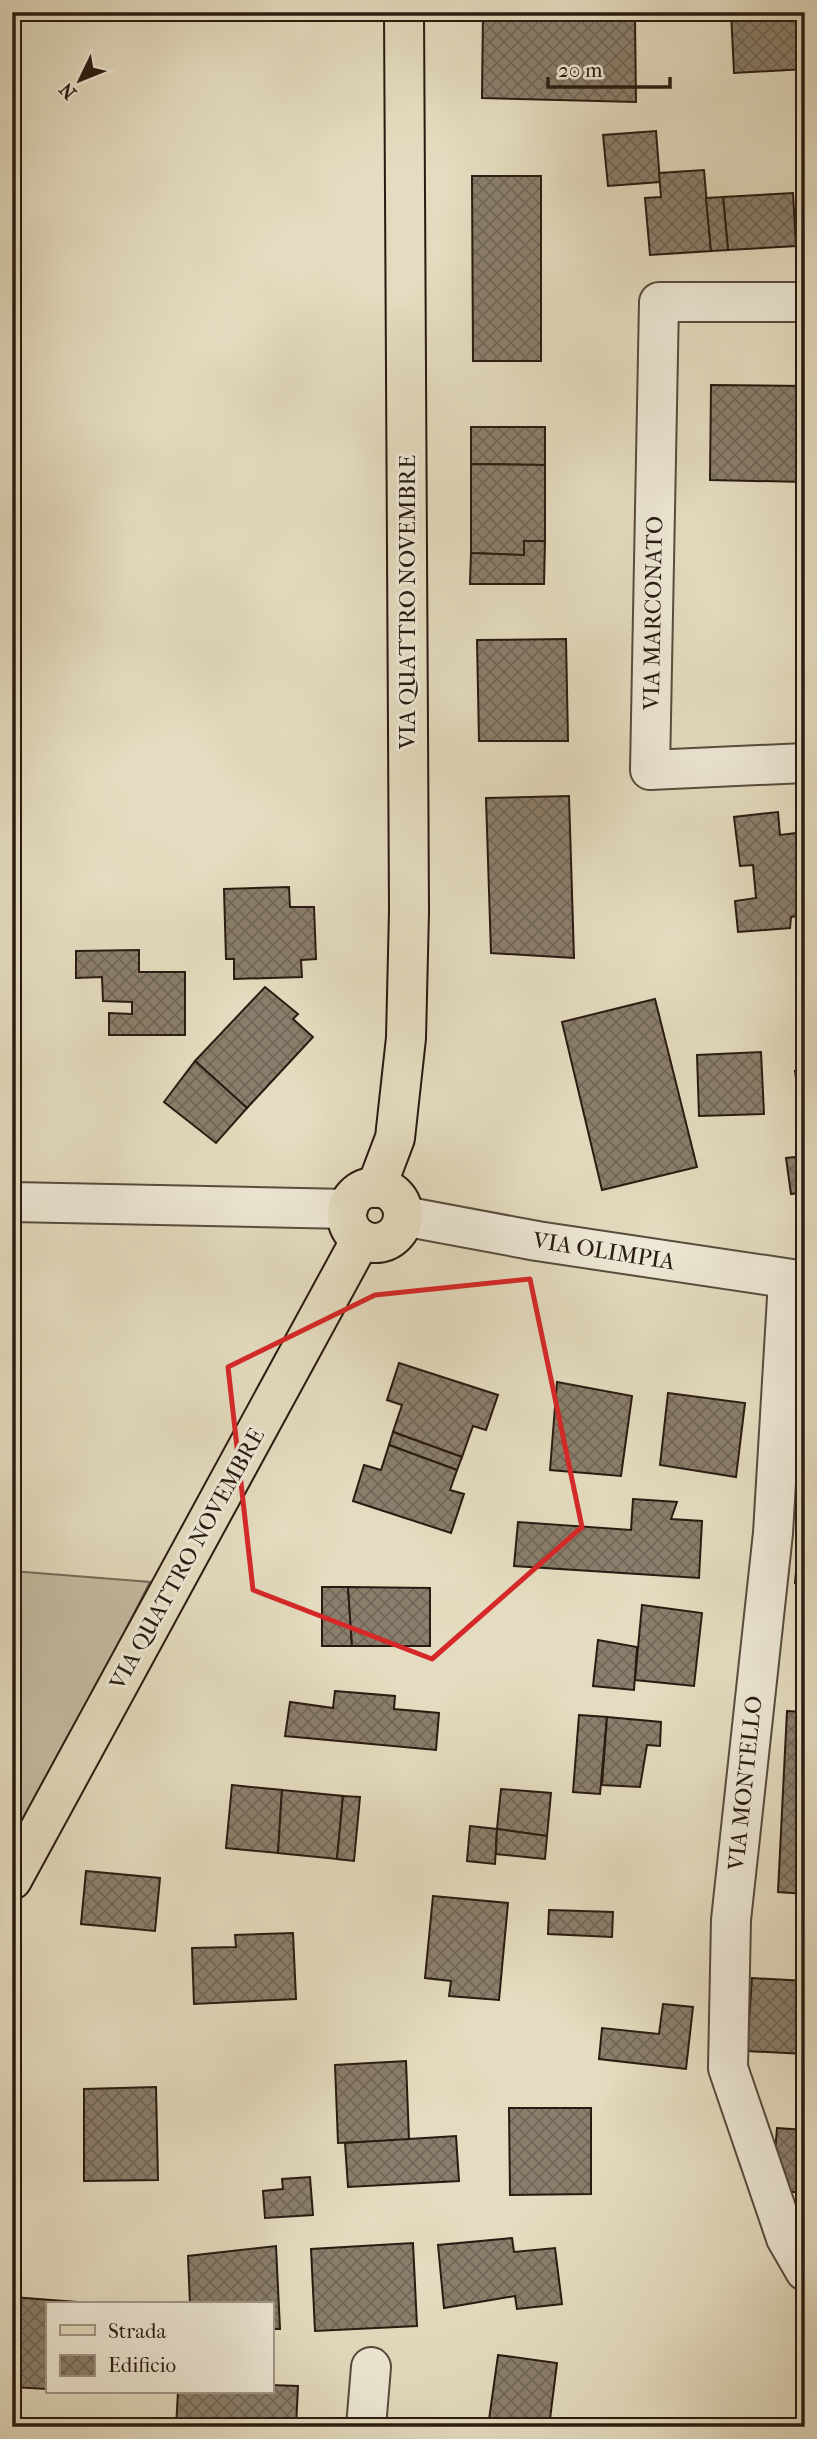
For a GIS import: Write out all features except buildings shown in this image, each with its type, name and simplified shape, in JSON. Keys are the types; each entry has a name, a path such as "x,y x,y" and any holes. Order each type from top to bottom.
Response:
{"main road":[{"name":"VIA QUATTRO NOVEMBRE","path":"12,1880 362,1212 395,1138 406,1038 409,911 404,12"},
{"path":"362,1212 393,1193 398,1199 403,1216"}],"street":[{"name":"VIA MARCONATO","path":"805,302 659,302 650,770 805,763"},
{"path":"12,1202 362,1212"},
{"name":"VIA OLIMPIA","path":"403,1216 797,1281"},
{"name":"VIA MONTELLO","path":"797,1281 731,1920 727,2068 795,2234 805,2272"},
{"path":"366,2427 371,2367"}],"highlighted area":[{"path":"530,1279 582,1527 432,1659 253,1590 228,1367 375,1295"}],"shaded area":[{"path":"12,1571 150,1582 12,1852"}]}
